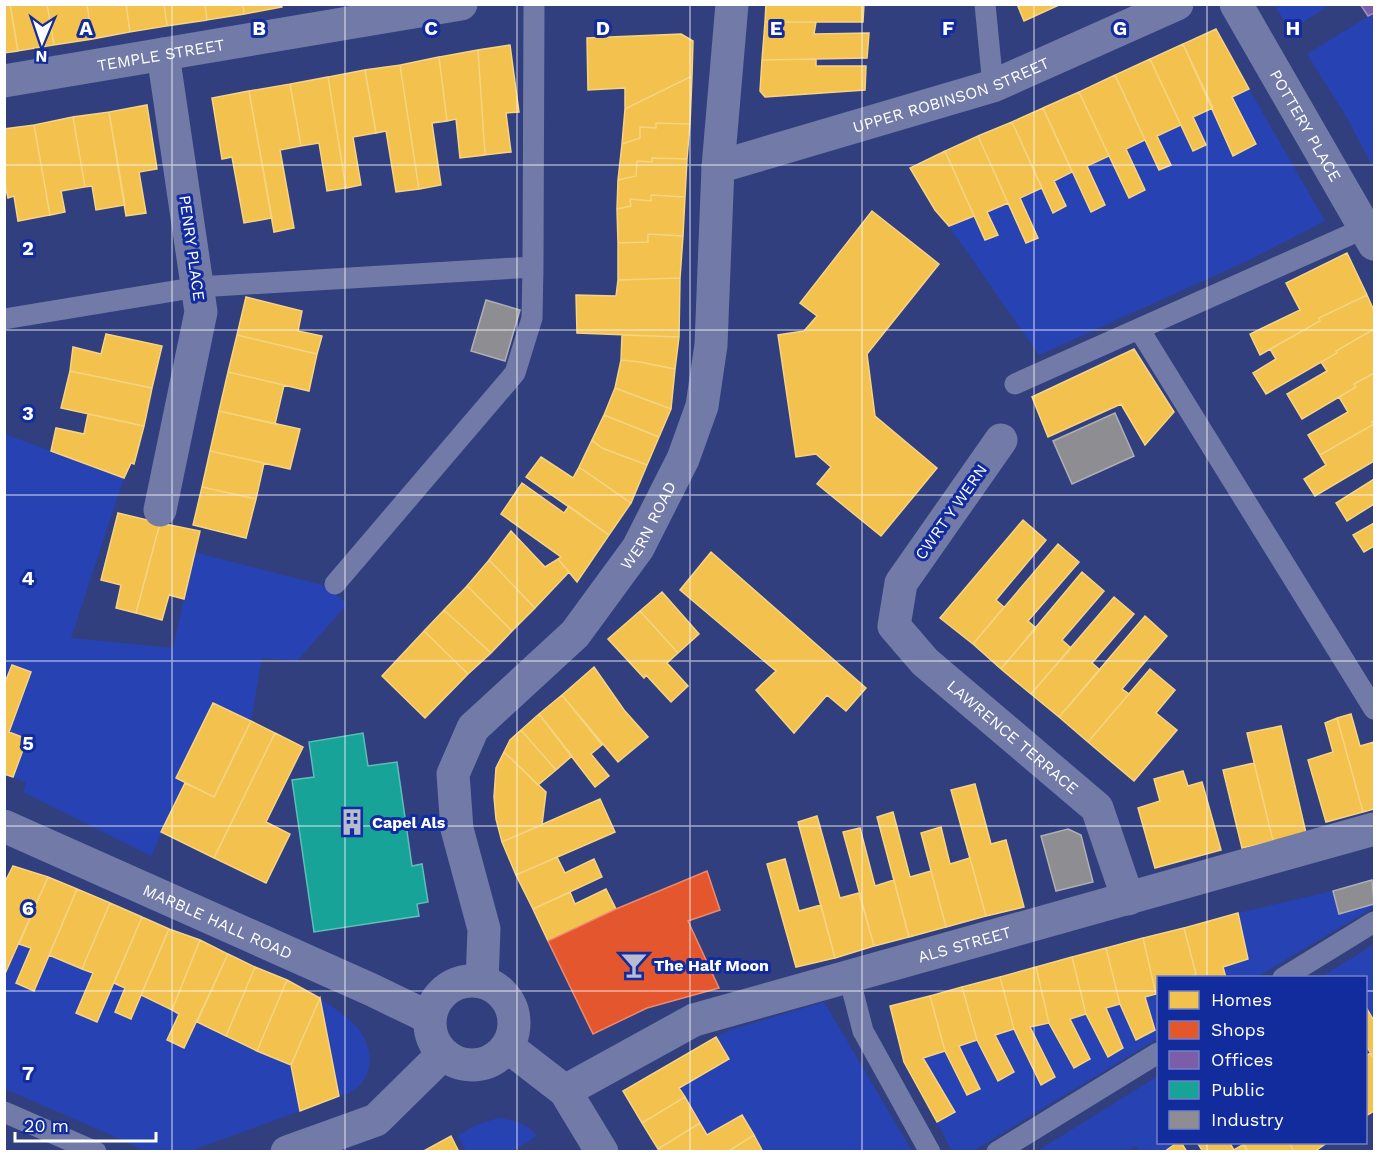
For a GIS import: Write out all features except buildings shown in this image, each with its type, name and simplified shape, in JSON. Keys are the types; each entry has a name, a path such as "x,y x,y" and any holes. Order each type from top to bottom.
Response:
{"street":[{"name":"TEMPLE STREET","path":"4,81 460,4"},
{"name":"WERN ROAD","path":"482,982 484,929 457,830 453,774 473,728 575,633 638,548 683,459 702,406 711,345 718,168 732,4"},
{"name":"UPPER ROBINSON STREET","path":"718,168 993,87 1177,4"},
{"name":"POTTERY PLACE","path":"1236,4 1370,236"},
{"name":"PENRY PLACE","path":"160,510 201,312 163,54"},
{"name":"CWRT Y WERN","path":"901,584 1001,440"},
{"name":"LAWRENCE TERRACE","path":"901,584 894,626 925,662 1097,808 1128,898"},
{"name":"MARBLE HALL ROAD","path":"4,826 430,1018"},
{"name":"ALS STREET","path":"565,1091 694,1020 1374,830"},
{"path":"468,981 482,982 495,987 505,996 512,1008 515,1020 514,1035 508,1047 498,1058 485,1064 470,1066 455,1063 435,1044 430,1032 430,1018 434,1004 442,993 454,984 468,981"},
{"path":"508,1047 565,1091 602,1152"},
{"path":"287,1152 376,1120 443,1054"}],"lane":[{"path":"335,584 515,373 532,318 534,4"},
{"path":"986,4 993,87"},
{"path":"1015,384 1139,329 1370,236"},
{"path":"4,320 198,287 532,267"},
{"path":"1139,329 1374,709"},
{"path":"1286,976 1374,922"},
{"path":"849,977 863,1031 930,1152"},
{"path":"997,1152 1157,1054"},
{"path":"4,1113 96,1152"}],"shaded area":[{"path":"1274,5 1330,5 1291,30"},
{"path":"1374,13 1374,169 1346,116 1307,54"},
{"path":"1249,89 1325,221 1245,262 1039,355 949,226 974,216 985,240 998,235 987,212 1008,203 1026,243 1020,198 1042,188 1053,213 1066,206 1054,181 1072,172 1092,212 1105,205 1087,166 1109,156 1129,198 1145,190 1126,149 1145,140 1159,170 1171,165 1157,136 1181,125 1193,151 1206,145 1193,117 1213,108 1255,144 1232,97"},
{"path":"5,434 124,478 71,638 173,648 194,552 326,586 347,604 297,661 262,658 251,721 213,703 176,778 185,783 151,856 23,792 26,783 13,777 9,732 31,672 12,665 5,685"},
{"path":"1333,891 1339,914 1374,904 1374,907 1259,976 1226,976 1223,967 1248,959 1238,913"},
{"path":"19,944 31,948 16,984 34,991 49,955 93,973 76,1013 97,1021 114,983 125,988 115,1012 131,1019 141,995 179,1014 167,1040 184,1048 197,1022 291,1065 300,1111 190,1151 145,1151 5,1089 5,976"},
{"path":"1374,944 1374,993 1372,995 1374,1021 1367,1009 1367,976 1323,976"},
{"path":"1157,993 1157,1039 973,1151 952,1151 937,1122 955,1111 923,1058 945,1051 980,1088 959,1046 977,1040 1013,1072 995,1035 1014,1029 1041,1084 1054,1077 1030,1027 1049,1023 1075,1067 1090,1059 1070,1019 1086,1014 1108,1057 1123,1048 1106,1008 1120,1004 1136,1040 1155,1030 1145,997"},
{"path":"320,998 356,1026 366,1041 369,1051 370,1061 364,1079 350,1092 339,1096"},
{"path":"824,1002 912,1151 763,1151 742,1115 707,1135 679,1088 728,1060 716,1037 730,1030"},
{"path":"1157,1077 1157,1144 1176,1144 1164,1151 1139,1151 1136,1146 1127,1151 1036,1152"},
{"path":"498,1118 519,1123 529,1128 537,1136 512,1151 466,1151 458,1136 474,1126"}],"place":[{"name":"Capel Als","path":"352,822"},
{"name":"The Half Moon","path":"634,965"}]}
